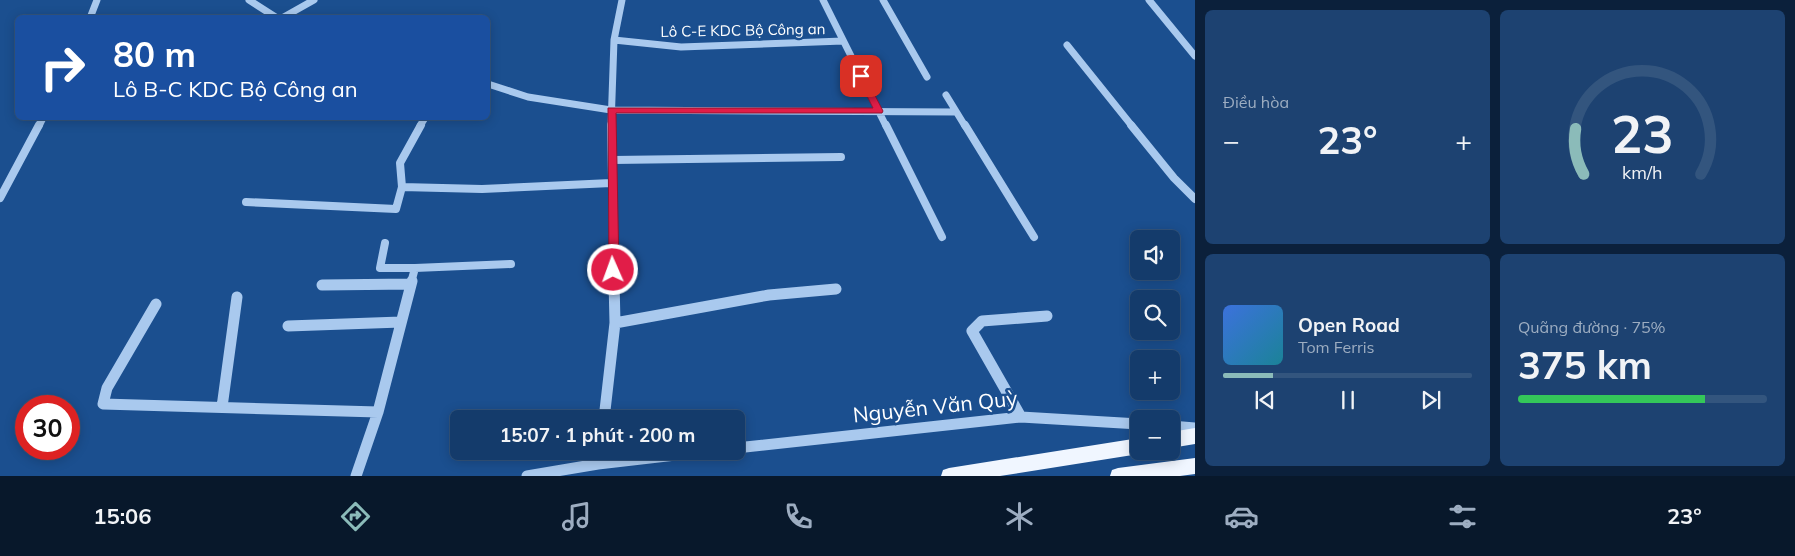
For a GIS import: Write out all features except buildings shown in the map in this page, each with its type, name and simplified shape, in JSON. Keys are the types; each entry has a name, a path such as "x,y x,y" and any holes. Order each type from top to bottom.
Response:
{"main road":[{"path":"1180,438 1195,436"},
{"path":"949,476 1130,448"},
{"path":"1118,476 1195,466"}],"street":[{"path":"91,15 98,0"},
{"path":"249,0 272,15"},
{"path":"287,15 314,0"},
{"path":"605,410 615,323 611,110 614,40 622,0"},
{"path":"823,0 942,237"},
{"path":"883,0 927,77"},
{"path":"1149,0 1195,56"},
{"name":"Lô C-E KDC Bộ Công an","path":"614,40 681,47 843,41"},
{"path":"1067,45 1174,178 1195,199"},
{"path":"490,85 528,97 611,110 956,112"},
{"path":"946,95 1034,237"},
{"path":"0,198 43,120"},
{"path":"246,202 396,209 402,186 400,163 424,120"},
{"path":"613,160 841,157"},
{"path":"402,186 498,189 611,183"},
{"path":"385,243 380,268 511,264"},
{"path":"356,476 378,412 415,268"},
{"path":"322,285 411,284"},
{"path":"615,323 768,295 836,289"},
{"path":"156,304 107,388 103,404 378,412"},
{"path":"1021,417 972,331 982,321 1048,316"},
{"path":"288,326 401,322"},
{"name":"Nguyễn Văn Quỳ","path":"745,447 1021,417 1130,423"},
{"path":"1180,427 1195,428"},
{"path":"598,464 599,460"},
{"path":"527,476 632,460"}],"lane":[{"path":"222,407 237,297"}],"route":[{"path":"613,270 611,110 879,111 861,76"}]}
